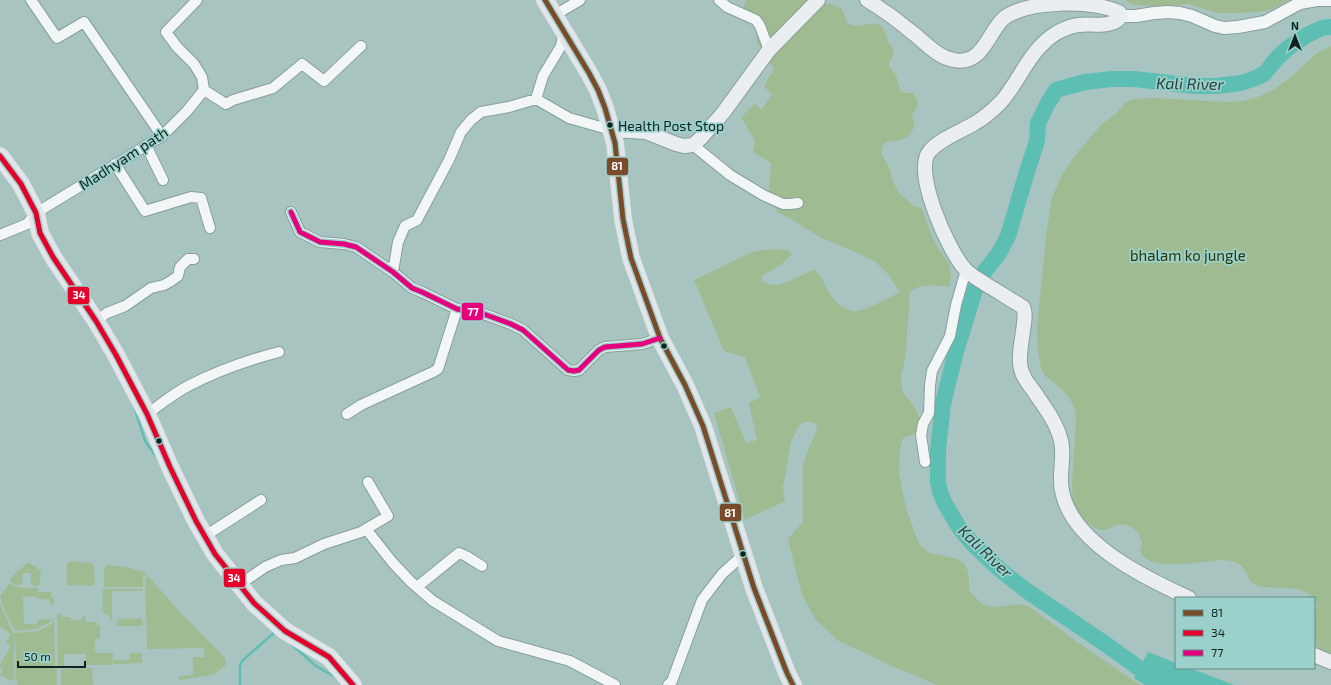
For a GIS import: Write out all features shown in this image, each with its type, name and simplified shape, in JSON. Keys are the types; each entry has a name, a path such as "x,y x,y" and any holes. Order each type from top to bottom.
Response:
{"main road":[{"path":"611,130 646,132 676,144 684,146 693,145 723,113 769,50 818,0"},
{"path":"867,0 909,29 939,54 948,59 958,61 967,59 978,53 988,42 997,24 1018,8 1029,4 1046,1 1081,1 1107,6 1119,12 1121,16 1118,20 1110,24 1079,25 1069,27 1058,32 1046,41 1039,48 1001,102 976,123 956,133 934,147 928,153 925,166 928,190 944,234 958,260 970,274 1023,307 1026,313 1019,353 1020,366 1026,380 1056,426 1060,436 1063,446 1061,490 1065,504 1072,516 1100,547 1154,582 1188,597"},
{"path":"549,6 598,90 605,108 615,143 623,219 631,258 660,338 685,385 703,426 743,555 766,621 793,685"},
{"path":"0,156 21,184 36,213 40,233 53,257 96,321 148,414 176,479 215,554 254,603 285,631 329,657 353,685"},
{"path":"1315,655 1331,662"}],"street":[{"path":"31,0 57,38 84,22 162,136"},
{"path":"197,0 166,32 177,47 194,64 202,77 204,90 226,104 233,100 273,88 302,64 324,82 361,46"},
{"path":"549,6 560,12 580,0"},
{"path":"719,0 727,7 756,20 760,26 769,50"},
{"path":"1121,16 1136,16 1168,12 1180,13 1192,16 1215,26 1224,28 1238,27 1265,22 1306,1 1331,0"},
{"path":"536,99 542,76 561,46 564,31"},
{"name":"Madhyam path","path":"0,235 27,224 36,213 162,136 187,111 204,90"},
{"path":"393,272 398,242 405,226 417,220 449,160 461,132 471,120 481,112 509,107 536,99 569,118 611,130"},
{"path":"693,145 730,175 763,195 783,204 798,202"},
{"path":"146,146 163,180"},
{"path":"115,164 145,210 191,197 201,198 210,228"},
{"path":"291,212 300,232 320,242 344,244 356,247 393,272 412,288 457,310 481,314 511,324 523,330 568,370 579,370 599,350 606,346 642,344 660,338"},
{"path":"96,321 125,306 151,288 164,285 171,281 178,276 180,267 188,259 194,259"},
{"path":"925,462 921,435 923,424 929,413 932,371 950,336 956,305 970,274"},
{"path":"347,414 361,405 438,369 457,310"},
{"path":"148,414 187,386 236,365 280,352"},
{"path":"239,585 265,567 281,560 295,558 324,544 344,539 362,532 388,516 368,482"},
{"path":"205,536 261,500"},
{"path":"366,529 394,564 433,601 498,641 570,661 615,685"},
{"path":"417,587 459,553 482,566"},
{"path":"668,685 672,681 702,600 722,574 743,555"}],"green space":[{"path":"746,0 817,0 840,8 847,22 853,26 879,24 884,29 889,44 894,51 889,66 896,75 900,90 904,93 913,93 918,104 912,114 914,123 909,135 901,140 887,141 882,146 882,155 890,169 893,182 899,193 914,206 921,208 923,211 937,247 949,265 951,277 950,286 924,286 910,292 906,350 901,382 903,392 913,405 921,420 915,434 905,437 902,440 899,472 907,511 921,547 930,553 957,559 964,563 968,571 970,592 983,605 995,607 1019,604 1030,607 1077,642 1140,685 937,685 837,640 816,620 802,595 788,539 803,522 803,466 817,427 816,424 812,422 804,422 798,427 791,442 783,487 785,501 745,520 714,413 731,407 746,443 757,440 749,403 760,397 745,357 724,351 694,280 752,252 779,249 789,251 792,254 782,264 761,276 762,280 769,284 778,285 814,270 820,276 835,300 842,306 854,311 870,307 900,292 887,273 875,261 823,239 778,212 769,193 771,163 753,152 755,141 741,117 755,104 761,110 772,95 764,86 774,69 756,40 759,30 743,11"},
{"path":"1125,0 1290,0 1272,9 1259,12 1216,13 1189,4 1160,6 1133,5"},
{"name":"bhalam ko jungle","path":"1331,46 1331,653 1324,651 1315,645 1315,610 1317,606 1315,597 1311,597 1303,591 1296,589 1257,586 1250,580 1246,572 1239,564 1225,560 1174,564 1155,563 1142,555 1140,551 1142,544 1139,533 1128,525 1120,525 1101,530 1091,526 1079,514 1074,506 1072,498 1076,418 1074,407 1066,394 1045,375 1041,368 1037,326 1047,229 1052,197 1061,177 1073,158 1102,124 1116,113 1125,103 1133,99 1153,98 1225,102 1244,101 1260,96 1275,89 1291,77 1316,54"},
{"path":"70,561 92,563 94,568 95,583 92,586 67,585 67,563"},
{"path":"27,563 30,563 41,571 39,586 31,585 31,573 23,573 22,585 14,584 10,581 13,576"},
{"path":"106,565 127,567 144,572 146,574 143,577 143,587 104,587 104,570"},
{"path":"148,576 179,611 226,659 226,665 213,675 179,680 179,676 193,675 193,657 204,657 204,648 147,649 145,579"},
{"path":"10,583 20,587 38,588 38,592 51,592 51,598 54,598 54,605 50,605 49,599 36,599 36,596 23,597 24,624 37,624 37,620 51,619 51,622 36,629 15,631 3,607 0,596"},
{"path":"103,589 142,589 142,591 112,591 112,620 110,620 109,615 103,613"},
{"path":"0,604 14,635 14,679 10,681 0,675 3,670 0,668 1,662 10,646 6,641 11,634 1,627 0,628"},
{"path":"57,614 62,614 62,617 71,617 71,620 82,620 83,616 86,616 86,622 97,622 97,625 100,626 100,638 95,639 95,653 113,653 113,665 86,665 86,654 64,654 64,666 58,666"},
{"path":"53,618 57,685 17,685 17,680 15,679 16,657 14,633 38,631 53,623"},
{"path":"142,618 143,626 117,626 117,619"},
{"path":"130,653 142,653 142,663 114,664 114,660 130,660"},
{"path":"92,668 93,685 61,685 61,669"}],"water":[{"path":"1148,652 1175,663 1175,669 1193,669 1234,685 1145,685 1134,678"}],"waterway":[{"name":"Kali River","path":"1162,685 1107,645 1027,591 999,569 960,529 945,504 938,482 938,450 943,404 955,355 978,280 999,253 1008,236 1037,141 1038,123 1056,90 1085,82 1112,79 1134,79 1196,86 1217,86 1241,83 1264,74 1278,57 1307,35 1322,28 1331,27"},
{"path":"134,406 145,441 158,459"},
{"path":"240,685 240,666 242,661 276,631"},
{"path":"289,642 316,666 337,678"}],"transit line":[{"name":"81","path":"545,0 589,73 605,108 615,143 623,219 631,258 660,338 685,385 703,426 754,588 793,685"},
{"name":"34","path":"0,156 21,184 36,213 40,233 53,257 96,321 116,355 147,414 196,521 215,554 254,603 285,631 329,657 353,685"},
{"name":"77","path":"291,212 300,232 320,242 344,244 356,247 393,272 412,288 457,309 481,313 523,330 568,370 579,370 599,350 605,347 642,344 660,338"}],"place":[{"name":"Health Post Stop","path":"610,125"}]}
